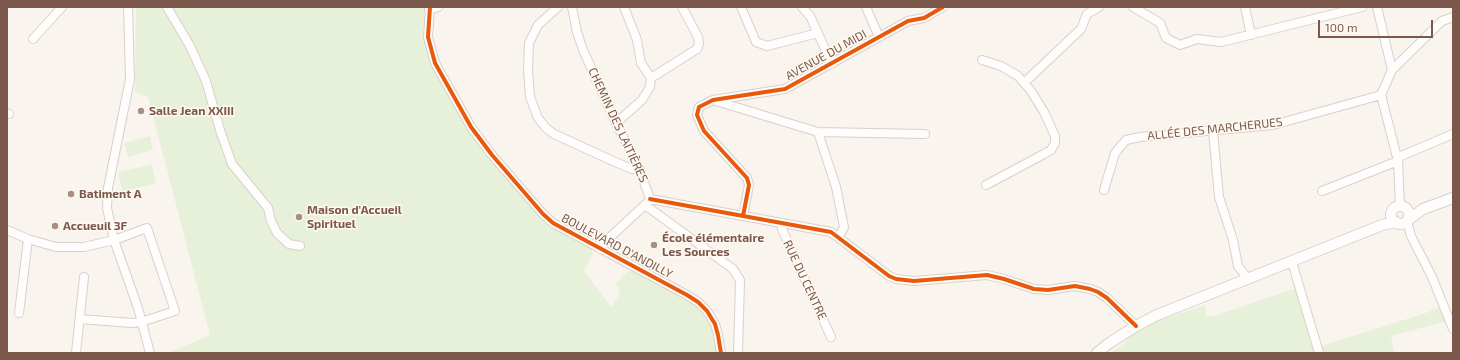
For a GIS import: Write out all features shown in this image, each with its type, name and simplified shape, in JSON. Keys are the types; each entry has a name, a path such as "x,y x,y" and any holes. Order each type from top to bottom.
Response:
{"street":[{"path":"33,39 62,7"},
{"path":"128,7 130,79 108,188 107,208 114,240 138,308 150,353"},
{"path":"167,7 190,46 206,81 220,130 232,164 268,208 271,222 277,233 289,244 300,246"},
{"path":"430,8 438,7"},
{"path":"558,7 538,25 529,43 528,70 530,97 538,118 546,128 554,134 632,169 639,168"},
{"name":"CHEMIN DES LAITIÈRES","path":"573,7 577,32 583,50 616,123 639,168 648,202"},
{"path":"616,123 642,100 650,87 650,78 641,63 637,40 624,7"},
{"path":"650,78 697,49 699,44 698,37 682,7"},
{"path":"741,7 756,42 767,46 818,33"},
{"path":"802,7 810,16 832,64"},
{"path":"866,7 879,37"},
{"name":"AVENUE DU MIDI","path":"743,216 750,185 747,178 704,131 697,115 699,107 713,100 785,89 908,21 924,18 943,7"},
{"path":"1024,83 1081,29 1087,14 1099,7"},
{"path":"1133,7 1160,23 1166,38 1180,45 1197,39 1221,42 1362,7"},
{"path":"1245,7 1251,35"},
{"path":"1377,7 1392,70"},
{"name":"BOULEVARD D'ANDILLY","path":"430,8 428,37 435,63 471,127 492,155 543,214 553,223 698,302 707,311 715,324 721,353"},
{"path":"1402,222 1392,218 1400,208 1398,161 1381,95 1392,70 1442,21 1453,17"},
{"path":"982,60 1001,66 1018,76 1031,91 1044,112 1055,136 1055,143 1050,150 986,185"},
{"name":"ALLÉE DES MARCHERUES","path":"1104,190 1116,153 1126,140 1140,137 1273,125 1381,95"},
{"path":"713,100 818,132 925,134"},
{"path":"1213,130 1219,197 1233,240 1238,266 1248,279"},
{"path":"818,132 836,187 844,227 838,237"},
{"path":"1322,191 1398,161 1402,156 1453,134"},
{"path":"1097,353 1108,344 1157,315 1379,227 1402,222 1423,210 1453,198"},
{"path":"600,249 648,202"},
{"path":"648,202 743,216 831,232 888,276 896,279 914,280 987,275 1041,290 1070,286 1082,287 1098,292 1107,298 1132,329"},
{"path":"648,202 733,268 740,280 738,353"},
{"path":"1400,208 1409,214 1402,222 1403,229 1453,329"},
{"path":"1379,227 1400,208 1423,210"},
{"name":"RUE DU CENTRE","path":"781,223 782,230 832,337"},
{"path":"7,230 56,247 84,246 114,240 147,228 175,311 141,322 132,323 80,319"},
{"path":"19,313 28,238"},
{"path":"1292,262 1319,353"},
{"path":"76,353 84,277"},
{"path":"1102,353 1132,329"}],"green space":[{"path":"136,7 425,7 423,34 432,66 473,137 549,227 591,248 593,254 584,271 611,307 620,293 616,283 629,271 640,273 687,298 705,313 715,324 719,353 168,353 210,335 148,97 135,92"},
{"path":"150,136 153,150 128,157 124,143"},
{"path":"152,165 156,184 122,191 118,172"},
{"path":"1300,287 1318,347 1423,314 1443,306 1451,320 1391,336 1394,353 1110,353 1123,344 1140,327 1205,305 1206,317 1217,315"}],"cycle path":[{"path":"430,7 428,37 435,63 471,127 492,155 543,214 553,223 698,302 707,311 715,324 721,353"},
{"path":"743,216 749,185 747,178 704,131 697,115 699,107 713,100 785,89 908,21 924,18 943,7"},
{"path":"650,199 831,232 889,276 896,279 914,281 987,275 1034,289 1048,290 1075,286 1090,289 1107,298 1136,326"}],"place":[{"name":"Salle Jean XXIII","path":"141,111"},
{"name":"Batiment A","path":"71,194"},
{"name":"Maison d'Accueil Spirituel","path":"299,217"},
{"name":"Accueuil 3F","path":"55,226"},
{"name":"École élémentaire Les Sources","path":"654,245"}]}
